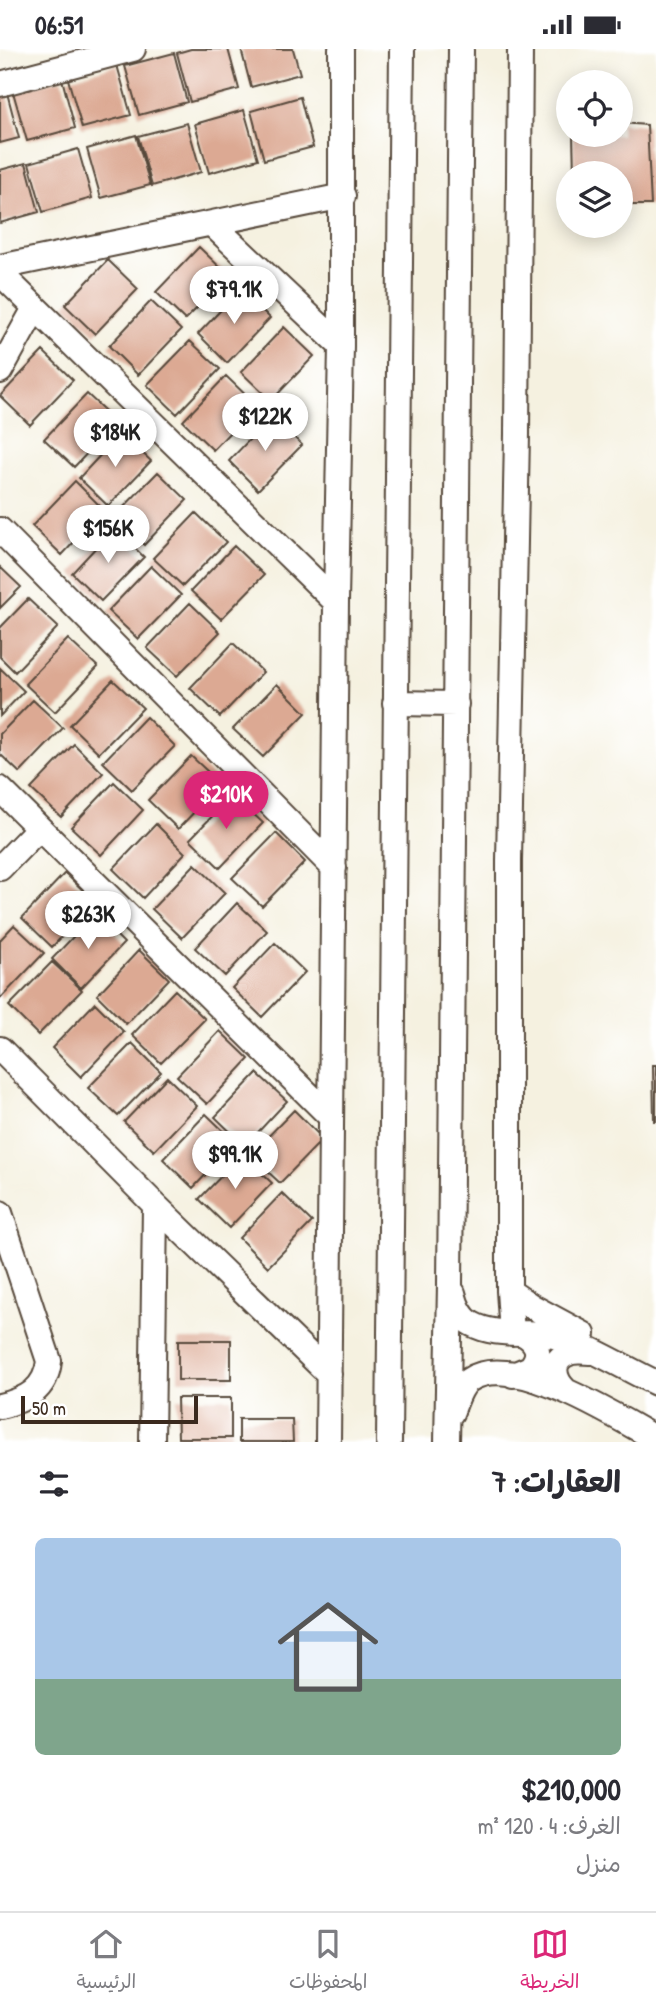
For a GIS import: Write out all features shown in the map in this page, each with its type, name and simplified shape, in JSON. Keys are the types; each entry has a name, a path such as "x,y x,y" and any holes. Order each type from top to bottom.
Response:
{"street":[{"path":"0,84 133,49"},
{"path":"328,1442 341,347 341,49"},
{"path":"389,1442 402,49"},
{"path":"447,1433 461,49"},
{"path":"513,1375 530,1369 535,1363 538,1351 536,1344 518,1333 509,1291 509,861 520,49"},
{"path":"0,267 342,196"},
{"path":"212,224 341,347"},
{"path":"0,273 336,602"},
{"path":"0,371 35,308"},
{"path":"0,530 334,868"},
{"path":"395,703 456,703"},
{"path":"0,789 331,1117"},
{"path":"0,868 39,828"},
{"path":"0,1049 329,1374"},
{"path":"152,1442 155,1205"},
{"path":"0,1213 49,1361 48,1370 39,1388 18,1402 0,1406"},
{"path":"450,1285 454,1301 466,1321 475,1326 491,1331 555,1336 653,1382"},
{"path":"509,1291 594,1340 653,1382"},
{"path":"565,1390 557,1382 555,1374 562,1357 570,1352 593,1352"},
{"path":"447,1433 466,1382 490,1371 533,1378 565,1390 656,1439"}],"building":[{"path":"191,49 228,49 239,89 190,102 177,53"},
{"path":"241,49 293,49 300,74 251,87"},
{"path":"174,53 187,102 139,115 125,66"},
{"path":"117,65 131,115 82,128 68,79"},
{"path":"62,79 75,128 27,141 13,92"},
{"path":"6,89 19,138 0,143 0,91"},
{"path":"300,97 313,147 264,160 251,111"},
{"path":"244,110 258,159 209,173 195,124"},
{"path":"187,123 201,172 152,186 138,136"},
{"path":"633,124 647,125 651,205 633,205 633,161 574,161 573,147 633,147"},
{"path":"136,135 150,185 101,198 87,149"},
{"path":"78,149 92,198 43,212 29,163"},
{"path":"26,163 39,212 0,223 0,170"},
{"path":"199,247 229,276 185,320 156,292"},
{"path":"108,260 138,289 95,334 65,305"},
{"path":"241,289 270,318 227,363 198,334"},
{"path":"151,301 181,330 138,375 109,346"},
{"path":"284,327 314,356 271,401 241,372"},
{"path":"190,341 220,369 177,414 147,385"},
{"path":"43,351 73,380 30,425 0,396"},
{"path":"226,376 256,405 213,450 183,421"},
{"path":"87,394 117,422 74,467 44,439"},
{"path":"272,416 302,445 258,490 229,461"},
{"path":"121,433 151,461 108,506 79,478"},
{"path":"158,472 187,500 144,545 114,517"},
{"path":"75,481 104,510 62,555 32,526"},
{"path":"196,513 226,542 183,586 153,558"},
{"path":"114,528 144,557 101,601 72,573"},
{"path":"234,546 264,575 221,619 191,591"},
{"path":"151,566 181,595 138,639 108,611"},
{"path":"0,567 21,587 0,608"},
{"path":"28,599 58,627 15,672 0,657 0,628"},
{"path":"190,603 220,632 177,676 147,648"},
{"path":"68,639 98,667 55,712 25,684"},
{"path":"233,643 263,672 220,717 190,688"},
{"path":"0,668 24,691 0,716"},
{"path":"113,680 143,708 99,753 70,725"},
{"path":"277,684 306,713 263,757 233,729"},
{"path":"33,700 63,728 20,773 0,754 0,734"},
{"path":"146,717 175,746 132,790 103,762"},
{"path":"74,744 103,773 61,817 31,789"},
{"path":"191,756 221,784 178,829 148,800"},
{"path":"114,782 143,810 101,855 71,827"},
{"path":"233,795 263,823 220,868 190,839"},
{"path":"156,824 185,853 143,898 113,869"},
{"path":"276,833 305,862 262,906 232,878"},
{"path":"195,864 225,893 182,938 152,909"},
{"path":"65,873 95,902 52,947 22,918"},
{"path":"237,903 267,931 225,976 195,948"},
{"path":"95,914 124,943 81,988 52,959"},
{"path":"14,925 44,953 0,999 0,940"},
{"path":"275,943 305,972 262,1017 232,988"},
{"path":"139,950 169,979 126,1024 97,995"},
{"path":"52,962 82,990 38,1035 9,1006"},
{"path":"175,990 205,1019 161,1063 132,1035"},
{"path":"95,1003 124,1032 81,1077 52,1048"},
{"path":"220,1031 249,1059 207,1104 177,1076"},
{"path":"132,1043 161,1072 118,1116 88,1088"},
{"path":"653,1065 656,1065 656,1121 654,1121"},
{"path":"257,1073 287,1101 245,1146 215,1117"},
{"path":"167,1077 197,1106 154,1151 124,1122"},
{"path":"294,1110 323,1139 280,1183 250,1155"},
{"path":"206,1114 236,1143 193,1188 163,1159"},
{"path":"242,1155 272,1183 229,1228 199,1199"},
{"path":"282,1193 312,1222 268,1267 239,1238"},
{"path":"178,1340 231,1340 231,1380 178,1380"},
{"path":"177,1398 231,1398 231,1438 178,1438"},
{"path":"239,1419 292,1419 293,1442 239,1442"}]}
